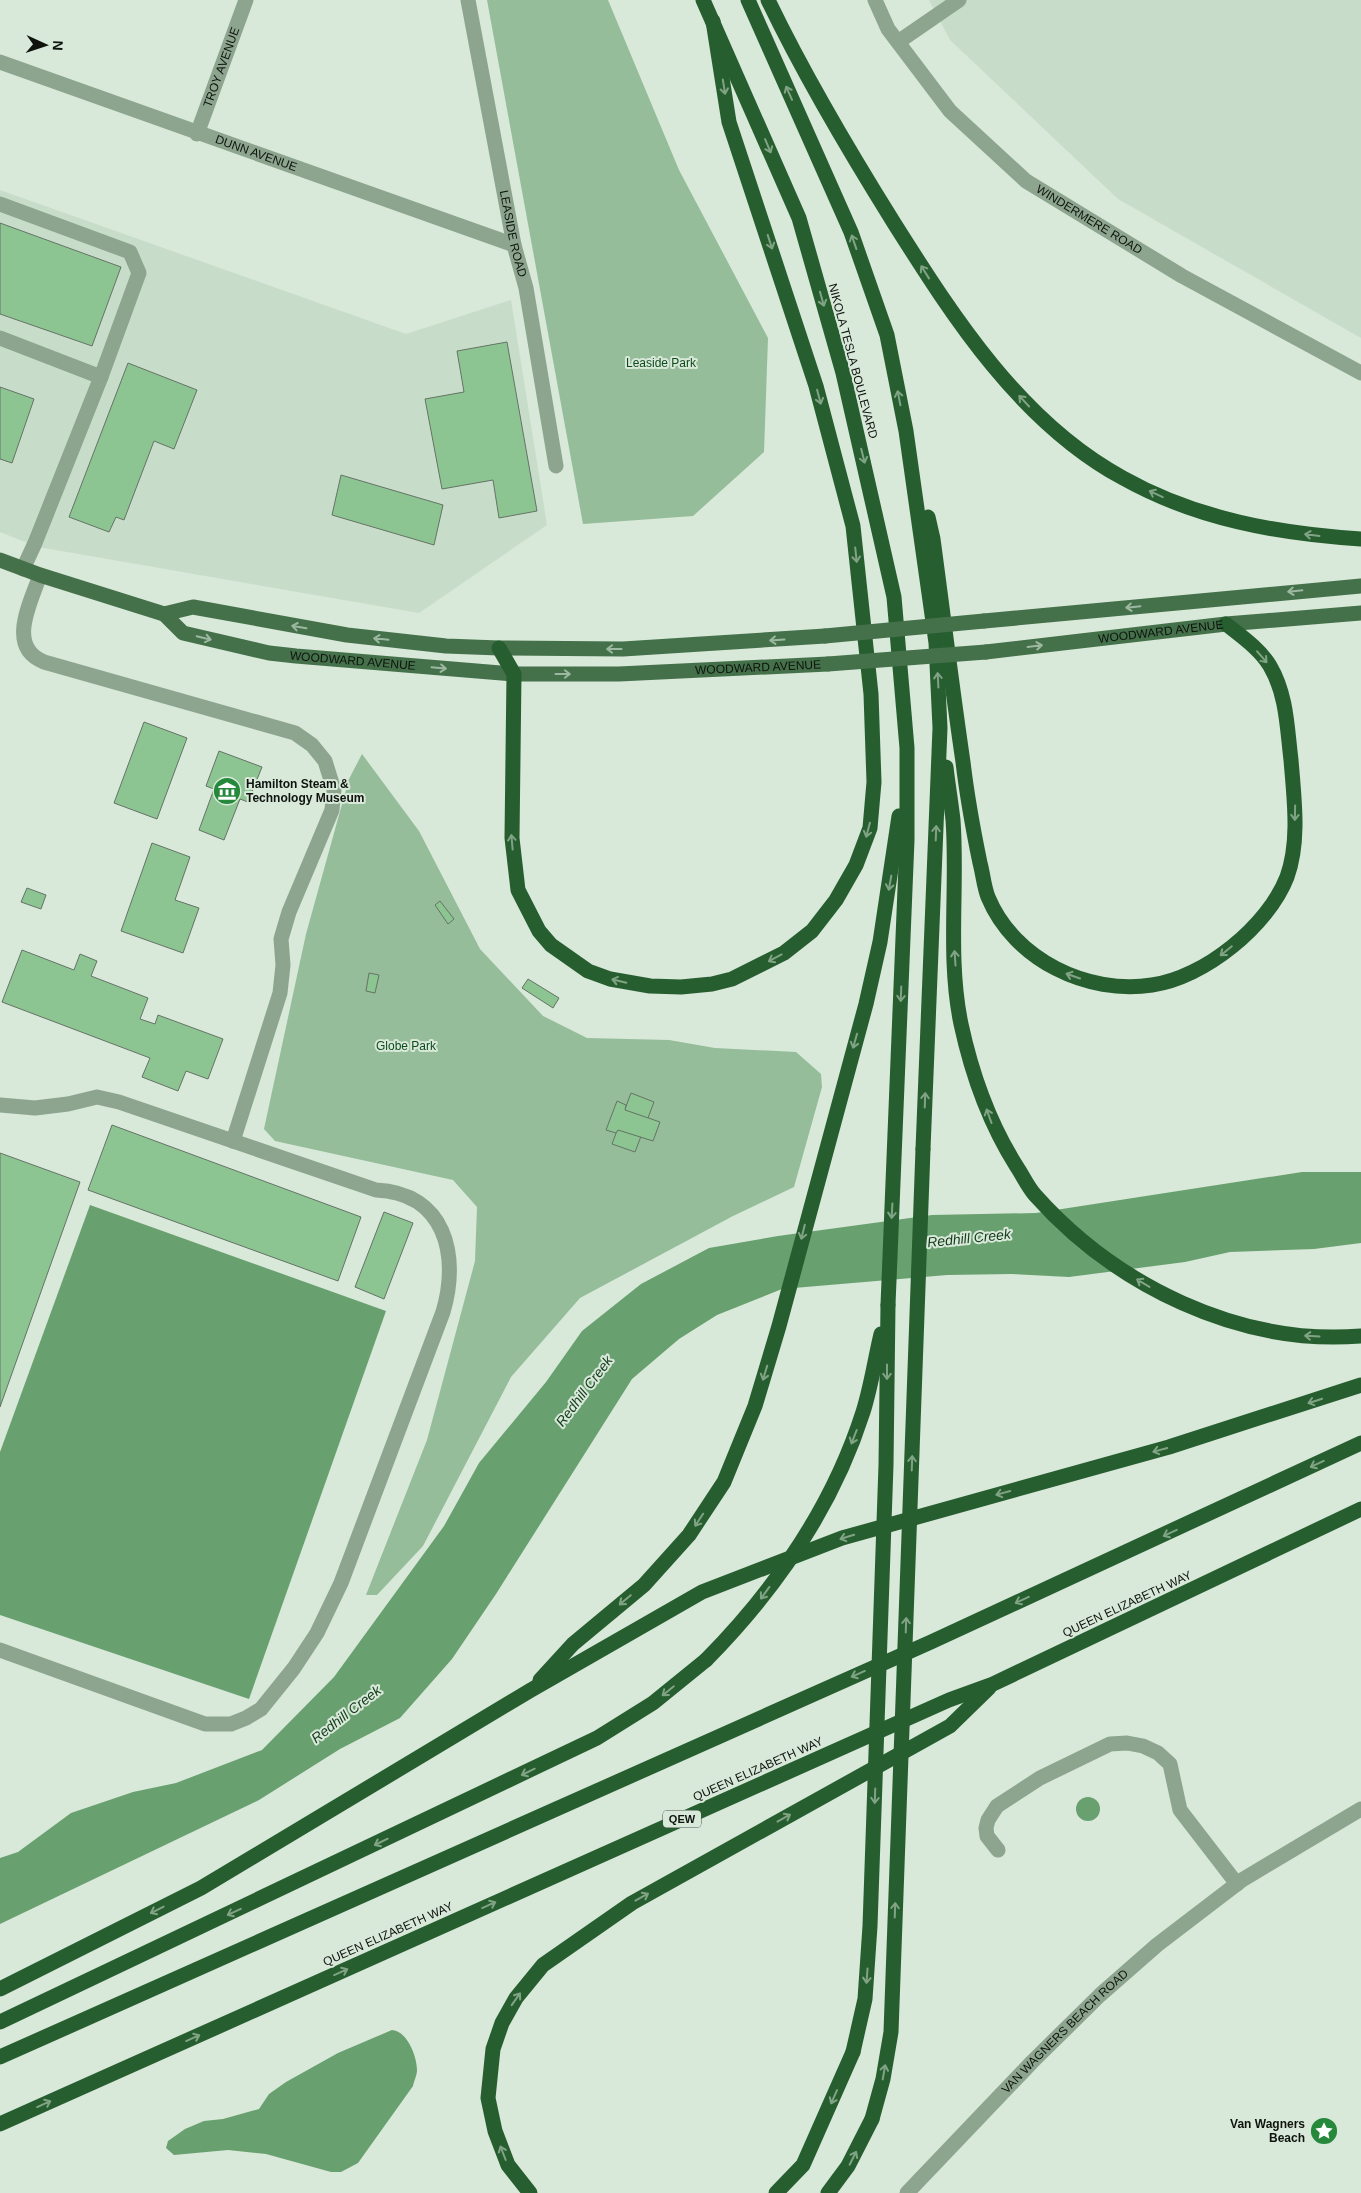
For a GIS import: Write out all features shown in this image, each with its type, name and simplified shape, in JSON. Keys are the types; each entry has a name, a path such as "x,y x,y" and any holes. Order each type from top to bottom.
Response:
{"highway":[{"name":"NIKOLA TESLA BOULEVARD","path":"703,0 799,218 843,373 894,597 907,748"},
{"path":"748,0 851,232 887,335 906,431 933,539 970,819 988,898 1006,926 1028,952 1064,973 1112,987 1154,985 1187,974 1219,957 1257,926 1287,877 1294,843 1295,806 1285,702 1270,666 1254,648 1226,624"},
{"path":"768,0 860,169 949,310 1023,400 1037,413 1064,437 1108,470 1170,500 1228,520 1271,529 1361,539"},
{"path":"499,648 514,674 512,838 518,890 539,931 569,959 588,971 627,983 682,987 712,984 752,970 784,953 812,931 836,900 856,865 870,828 874,782 871,694 852,526 816,386 729,122 713,21"},
{"path":"828,2193 848,2166 872,2119 884,2079 891,2032 940,728 936,643 906,431"},
{"path":"940,728 953,820 954,956 961,1022 978,1086 992,1124 1034,1194 1088,1245 1142,1283 1186,1306 1227,1321 1293,1335 1344,1338 1361,1336"},
{"path":"776,2193 803,2165 852,2052 865,1999 870,1926 886,1465 888,1305 907,840 907,748"},
{"path":"531,1690 573,1644 644,1585 689,1535 724,1482 755,1406 866,1004 880,942 895,856 907,748"},
{"path":"0,2022 341,1862 597,1738 653,1703 706,1660 742,1623 810,1530 838,1479 864,1411 888,1305"},
{"path":"0,1989 201,1888 531,1690 702,1592 842,1538 1169,1447 1361,1385"},
{"path":"0,2057 922,1646 1361,1443"},
{"name":"QUEEN ELIZABETH WAY","path":"0,2124 940,1704 992,1684 1361,1509"},
{"path":"530,2193 508,2165 494,2131 488,2098 493,2049 502,2022 516,1998 543,1965 632,1903 950,1726 992,1684"}],"main road":[{"name":"WOODWARD AVENUE","path":"0,560 40,575 164,614 182,633 269,653 514,674 619,674 828,664 986,652 1226,624 1361,613"},
{"name":"WOODWARD AVENUE","path":"164,614 193,607 347,635 446,646 623,650 825,636 1361,586"}],"street":[{"name":"TROY AVENUE","path":"197,134 246,0"},
{"name":"LEASIDE ROAD","path":"468,0 514,245 526,288 556,466"},
{"name":"WINDERMERE ROAD","path":"875,0 888,28 950,111 1026,181 1182,276 1361,373"},
{"path":"898,42 959,0"},
{"name":"DUNN AVENUE","path":"0,62 197,134 514,245"},
{"path":"0,204 130,252 138,273 101,377 35,543 22,569"},
{"path":"0,338 101,377"},
{"path":"40,575 22,632 26,646 35,658 295,733 319,752 329,770 334,790 332,810 289,912 281,939 283,965 280,993 233,1141"},
{"path":"0,1105 35,1108 68,1104 97,1097 119,1102 376,1190 387,1190 408,1197 434,1217 448,1246 450,1288 443,1312 330,1608 302,1656 267,1703 254,1714 231,1724 205,1724 0,1650"},
{"path":"998,1850 987,1836 986,1828 988,1820 997,1806 1058,1770 1110,1744 1127,1743 1143,1746 1158,1753 1170,1764 1180,1810 1237,1884"},
{"name":"VAN WAGNERS BEACH ROAD","path":"907,2193 1100,1995 1157,1946 1237,1884 1361,1808"}],"shaded area":[{"path":"929,0 1361,0 1361,338 1118,199 950,40"},
{"path":"0,190 406,334 511,300 547,525 419,613 38,547 0,532"}],"green space":[{"name":"Leaside Park","path":"487,0 608,0 679,170 768,338 764,452 693,516 583,524"},
{"name":"Globe Park","path":"362,754 419,831 480,949 543,1016 587,1038 669,1040 715,1048 796,1052 821,1074 822,1087 794,1187 733,1216 580,1298 511,1377 423,1546 377,1595 366,1595 427,1440 475,1261 477,1207 453,1180 275,1141 264,1129 306,934 349,779"}],"water":[{"name":"Redhill Creek","path":"1302,1172 1361,1172 1361,1243 1314,1249 1230,1252 1185,1262 1069,1277 1011,1274 947,1275 782,1289 717,1315 679,1339 632,1379 496,1594 452,1659 400,1718 340,1749 259,1800 0,1924 0,1858 18,1852 71,1813 133,1792 176,1783 262,1750 334,1677 444,1526 479,1463 546,1382 582,1331 641,1284 709,1248 778,1236 932,1215 1036,1213"},
{"path":"90,1205 386,1311 249,1699 0,1615 0,1452"},
{"path":"1088,1797 1096,1801 1100,1809 1096,1817 1088,1821 1080,1817 1076,1809 1080,1801"},
{"path":"392,2030 397,2031 407,2039 413,2051 417,2064 417,2074 413,2086 358,2163 341,2172 331,2172 266,2154 228,2150 174,2155 166,2148 168,2141 185,2129 204,2121 223,2119 259,2109 269,2094 286,2082 338,2053"}],"building":[{"path":"0,223 121,267 92,346 0,314"},
{"path":"507,342 537,511 499,518 493,480 442,489 425,399 464,392 457,351"},
{"path":"128,363 197,390 174,449 154,441 124,520 116,517 109,532 69,517"},
{"path":"0,387 34,399 12,463 0,459"},
{"path":"341,475 443,505 434,545 332,515"},
{"path":"144,722 187,738 157,819 114,803"},
{"path":"219,751 262,767 248,802 240,799 224,840 199,830 214,789 206,786"},
{"path":"152,843 190,857 175,900 199,908 183,953 121,931"},
{"path":"27,888 46,895 41,909 21,902"},
{"path":"440,901 454,919 448,924 435,905"},
{"path":"22,950 74,970 80,954 97,961 91,976 148,998 140,1019 155,1024 158,1015 223,1039 208,1079 186,1071 178,1091 142,1077 150,1058 2,1002"},
{"path":"369,973 379,975 375,993 366,991"},
{"path":"528,979 559,998 553,1008 522,988"},
{"path":"631,1093 654,1102 635,1152 612,1144"},
{"path":"617,1101 626,1105 625,1110 660,1122 653,1141 618,1130 616,1133 606,1130"},
{"path":"112,1125 361,1217 338,1281 88,1190"},
{"path":"0,1153 80,1182 0,1407"},
{"path":"384,1212 413,1223 384,1299 355,1287"}],"place":[{"name":"Hamilton Steam & Technology Museum","path":"227,791"},
{"name":"Van Wagners Beach","path":"1324,2131"}]}
